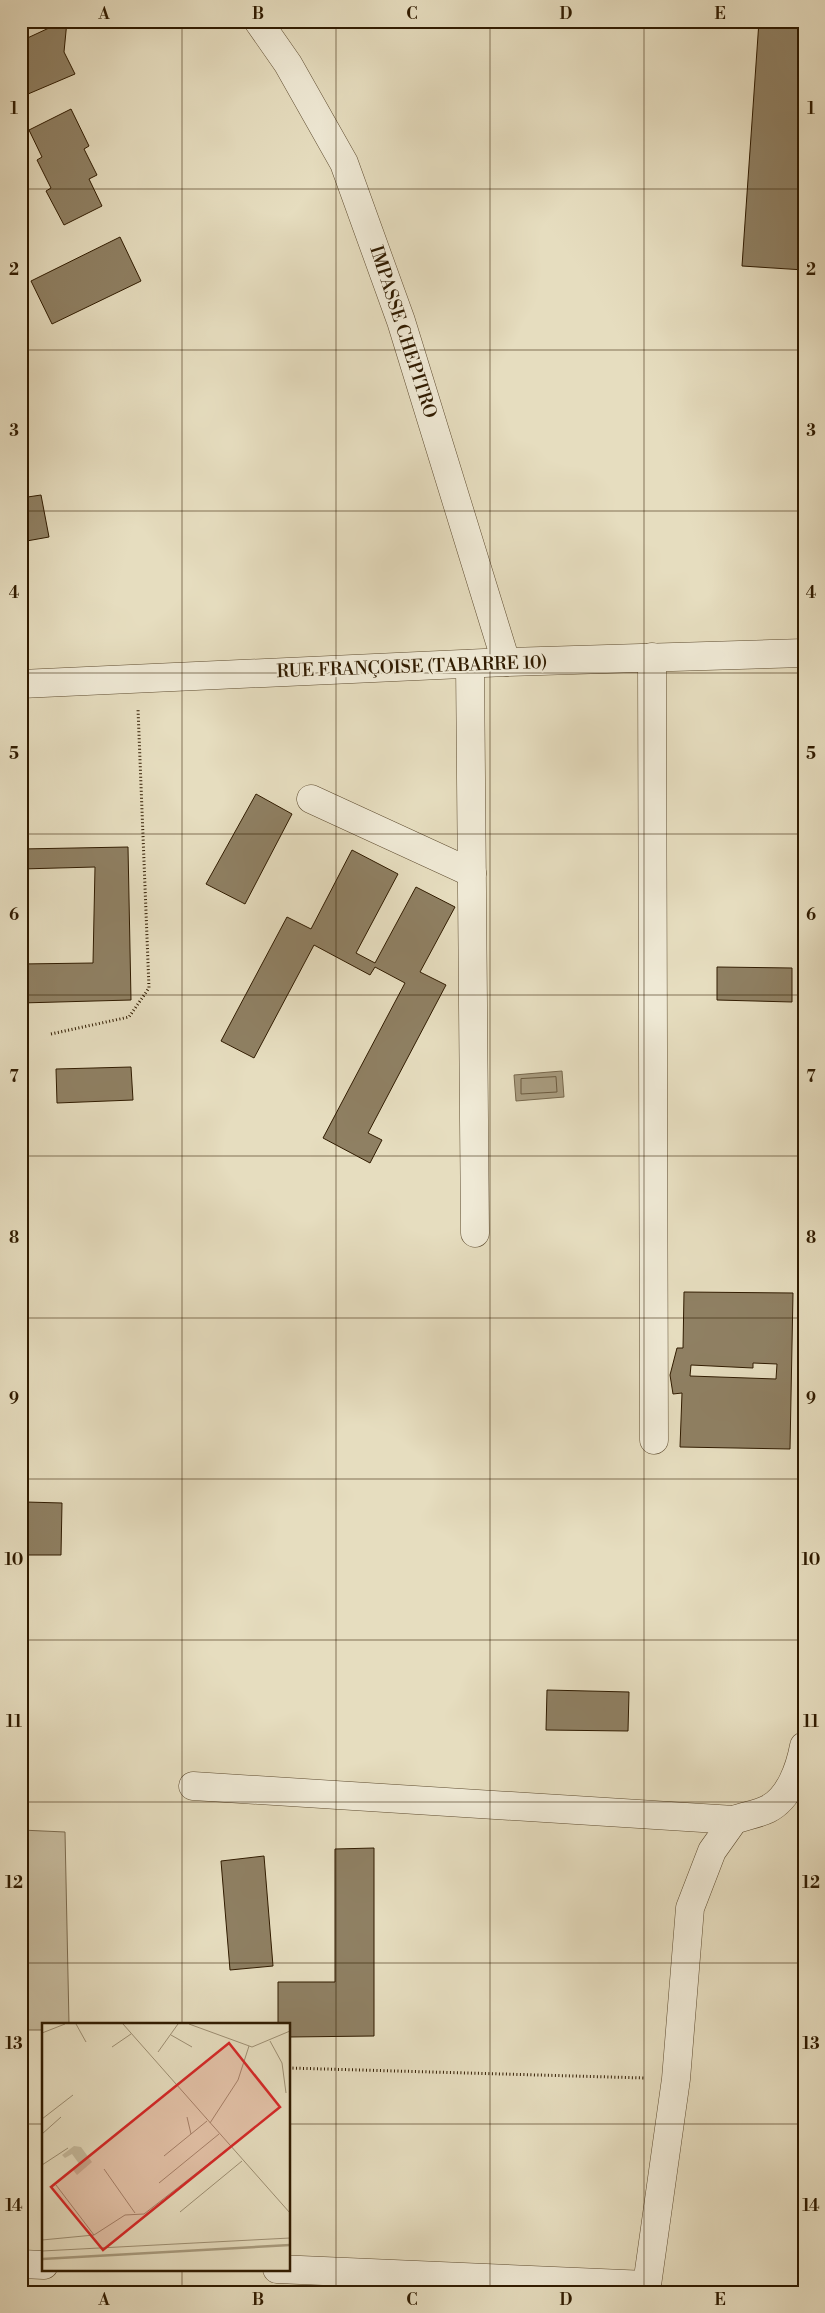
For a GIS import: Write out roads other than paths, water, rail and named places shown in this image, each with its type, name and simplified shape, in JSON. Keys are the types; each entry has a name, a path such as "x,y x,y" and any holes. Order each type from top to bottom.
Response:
{"street":[{"name":"IMPASSE CHEPITRO","path":"258,21 288,64 344,163 401,321 506,662"},
{"name":"RUE FRANÇOISE (TABARRE 10)","path":"21,684 136,679 470,676 506,662 804,653"},
{"path":"652,657 654,1440"},
{"path":"470,676 475,1233"},
{"path":"311,799 472,873"},
{"path":"194,1786 734,1820 769,1808 783,1796 793,1780 804,1746"},
{"path":"290,2270 645,2289 676,2079 690,1908 712,1851 734,1820"},
{"path":"21,2264 42,2265"}],"water":[{"path":"562,1071 564,1097 516,1101 514,1075"}]}
